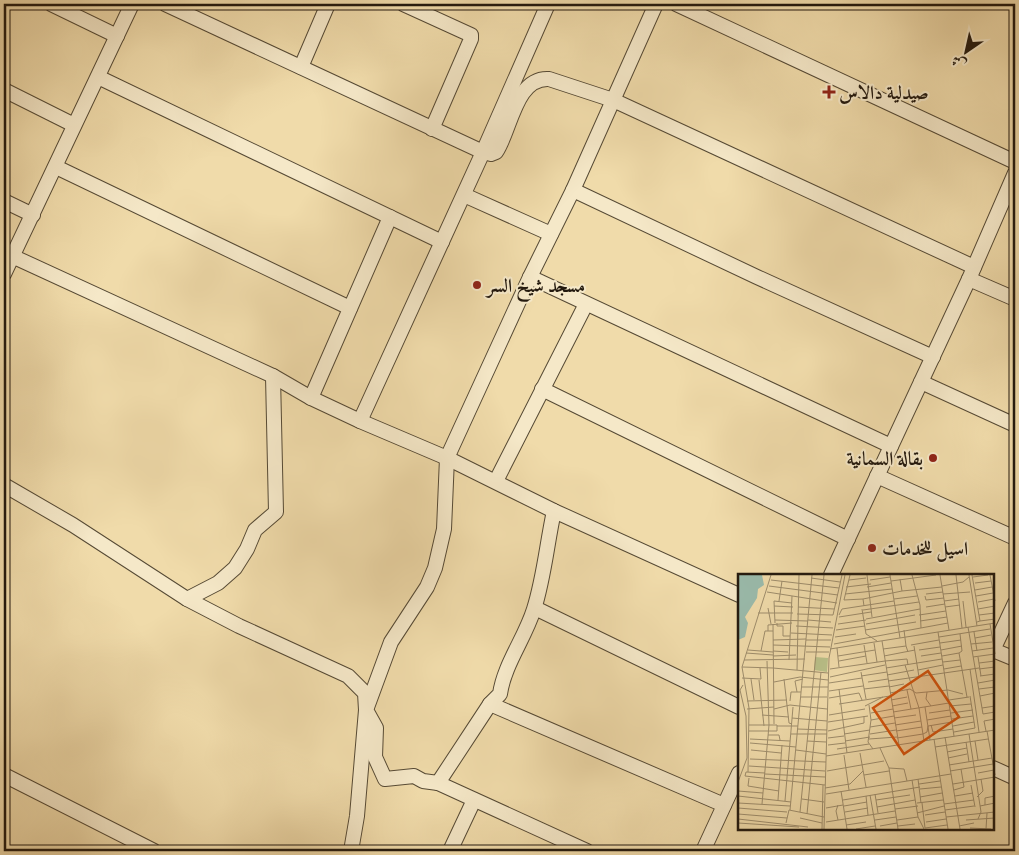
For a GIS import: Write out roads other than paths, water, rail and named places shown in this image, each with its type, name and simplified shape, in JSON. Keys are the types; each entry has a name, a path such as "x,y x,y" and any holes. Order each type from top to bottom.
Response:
{"street":[{"path":"51,4 117,36"},
{"path":"4,274 14,257 132,4"},
{"path":"165,4 432,129 491,154 496,152 522,94 534,82 540,79 550,79 613,100 972,273 1015,299"},
{"path":"300,67 328,4"},
{"path":"404,4 471,35 472,39 432,129"},
{"path":"360,421 464,195 548,4"},
{"path":"587,851 438,783 423,781 414,776 385,779 375,757 376,728 366,710 391,642 427,587 435,568 444,529 447,458 530,277 573,190 656,4"},
{"path":"676,4 1015,162"},
{"path":"98,77 442,242"},
{"path":"4,90 74,125"},
{"path":"56,167 350,308"},
{"path":"831,574 972,273 1015,173"},
{"path":"573,190 933,357"},
{"path":"464,195 551,234"},
{"path":"4,201 33,216"},
{"path":"311,398 390,217"},
{"path":"14,257 273,376 311,398 360,421 447,458 554,511 738,595"},
{"path":"530,277 891,446"},
{"path":"496,482 586,304"},
{"path":"187,599 218,583 235,568 247,549 255,530 276,512 273,376"},
{"path":"920,382 1015,425"},
{"path":"542,388 848,539"},
{"path":"877,476 1015,538"},
{"path":"4,485 73,525 187,599 239,626 348,676 365,693 366,710 351,851"},
{"path":"438,783 490,704 500,694 502,680 520,646 535,608 554,511"},
{"path":"994,648 1015,602"},
{"path":"535,608 738,707"},
{"path":"994,650 1015,659"},
{"path":"490,704 724,805"},
{"path":"994,768 1015,778"},
{"path":"4,775 154,851"},
{"path":"703,851 738,775"},
{"path":"450,851 474,800"}],"place":[{"name":"صيدلية دالاس","path":"829,92"},
{"name":"مسجد شيخ السر","path":"477,285"},
{"name":"بقالة السمانية","path":"933,458"},
{"name":"اسيل للخدمات","path":"872,548"}]}
